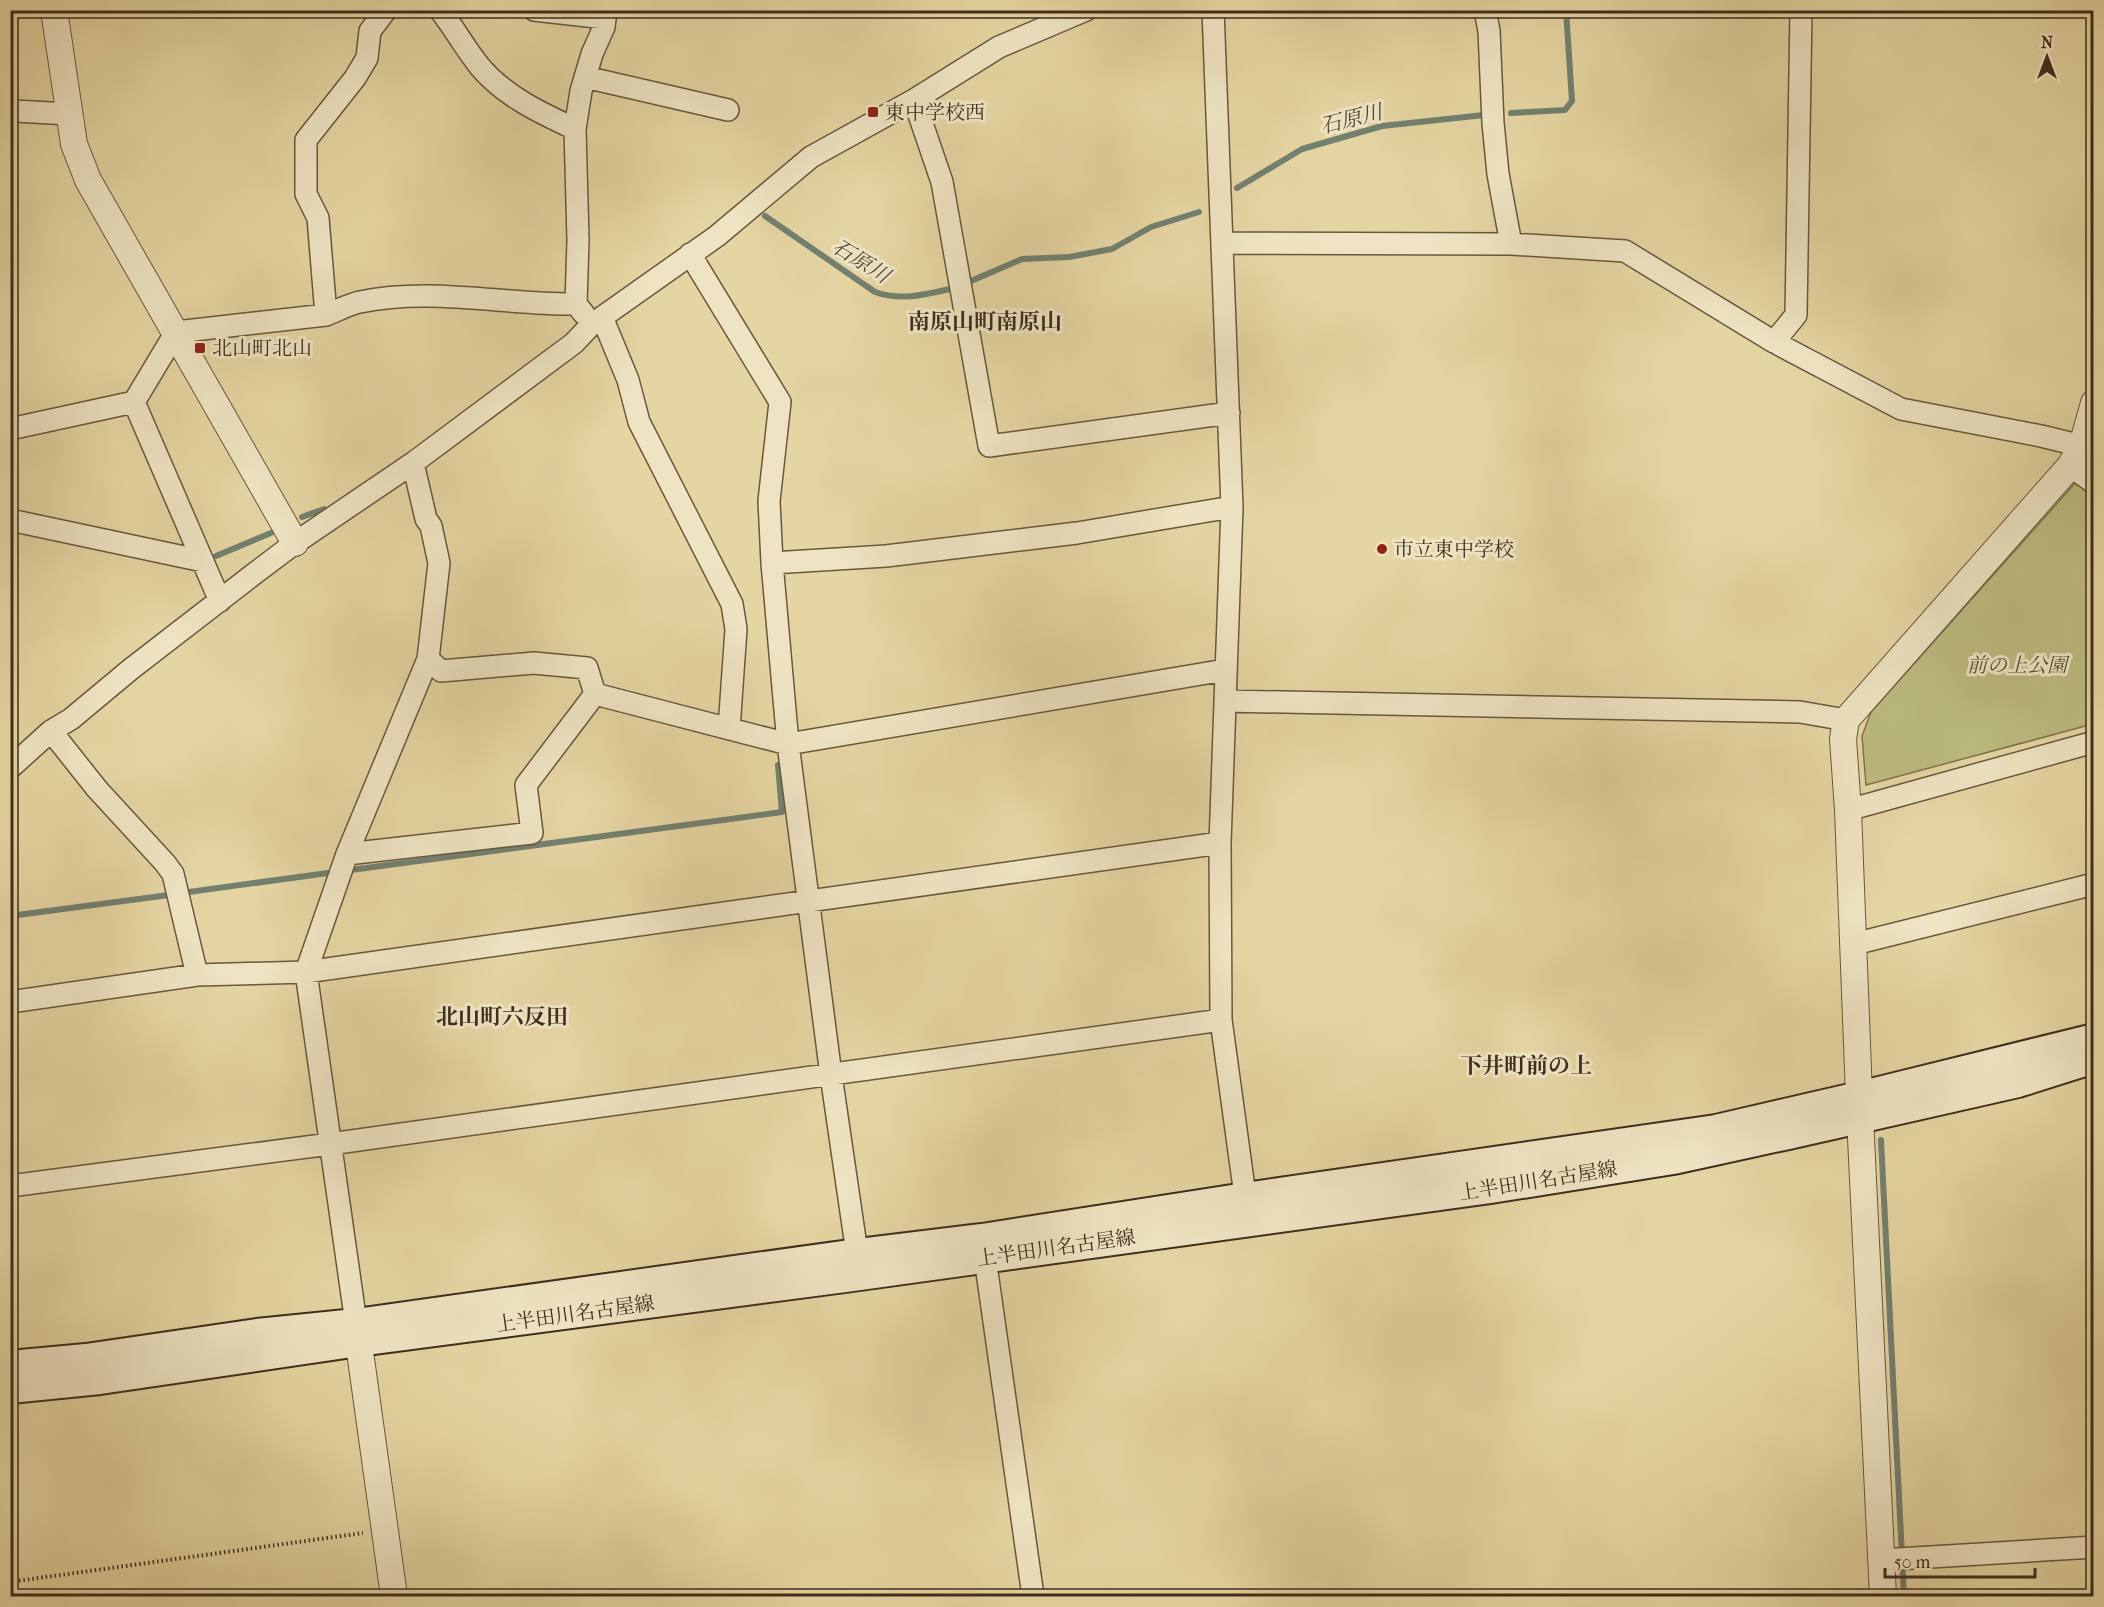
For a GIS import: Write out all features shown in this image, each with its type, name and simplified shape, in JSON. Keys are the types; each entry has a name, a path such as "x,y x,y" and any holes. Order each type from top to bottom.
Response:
{"main road":[{"name":"上半田川名古屋線","path":"10,1365 86,1358 257,1333 357,1333 985,1258 1716,1129 1860,1108 2092,1048"},
{"name":"上半田川名古屋線","path":"10,1389 100,1380 357,1333 857,1253 1247,1210"}],"street":[{"path":"54,10 74,144 88,180 295,543"},
{"path":"326,315 318,218 306,194 306,140 355,78 367,58 370,31 386,10"},
{"path":"441,10 482,69 525,105 575,129"},
{"path":"534,10 606,14 604,27 585,77 575,129 578,240 576,304"},
{"path":"10,768 51,731 71,719 131,669 295,543 413,463 574,343 597,321 717,236 811,157 914,100 999,47 1086,10"},
{"path":"1213,10 1232,507 1220,843 1221,1020 1247,1210"},
{"path":"1485,10 1489,31 1498,174 1511,244"},
{"path":"1774,342 1796,315 1801,10"},
{"path":"585,77 728,110"},
{"path":"914,100 942,182 989,446 1229,412"},
{"path":"10,113 14,111 69,114"},
{"path":"1223,243 1511,244 1625,251 1774,342 1901,409 2041,436 2076,456 2094,483"},
{"path":"690,254 780,402 770,501 772,563 788,744 831,1075 857,1253"},
{"path":"176,332 326,315 359,302 415,296 542,305 576,304 597,321 628,380 639,422 732,604 736,629 729,729"},
{"path":"10,429 134,402 176,332"},
{"path":"134,402 220,601"},
{"path":"1883,1596 1893,1559 1860,1108 1843,739 1846,720 2076,456 2094,403"},
{"path":"394,1596 306,972 347,854 428,659 439,563 413,463"},
{"path":"772,563 886,556 1077,533 1232,507"},
{"path":"10,520 203,561"},
{"path":"428,659 441,671 534,663 587,668 595,694"},
{"path":"595,694 788,744 1225,670"},
{"path":"347,854 532,833 526,785 595,694"},
{"path":"1225,701 1800,712 1846,720"},
{"path":"51,731 97,789 173,874 197,975"},
{"path":"1848,810 2094,742"},
{"path":"10,1002 197,975 306,972 1220,843"},
{"path":"1854,944 2094,884"},
{"path":"10,1186 330,1144 1221,1020"},
{"path":"985,1258 1033,1596"},
{"path":"1893,1559 2094,1547"}],"path":[{"path":"10,1582 385,1530"}],"green space":[{"name":"前の上公園","path":"2077,481 2093,491 2093,724 1866,785 1862,736 1871,712"}],"waterway":[{"name":"石原川","path":"1511,113 1565,110 1572,101 1566,10"},
{"name":"石原川","path":"1237,188 1302,149 1382,126 1484,115"},
{"name":"石原川","path":"971,281 1022,259 1069,257 1112,249 1151,227 1199,212"},
{"name":"石原川","path":"765,216 875,292 903,297 950,289"},
{"name":"石原川","path":"302,517 324,509"},
{"name":"石原川","path":"216,556 271,533"},
{"path":"351,870 782,812 778,765"},
{"path":"189,892 328,873"},
{"path":"10,916 169,895"},
{"path":"1881,1140 1904,1596"}],"place":[{"name":"東中学校西","path":"873,112"},
{"name":"北山町北山","path":"200,348"},
{"name":"市立東中学校","path":"1382,549"}],"district":[{"name":"南原山町南原山","path":"985,322"},
{"name":"北山町六反田","path":"502,1017"},
{"name":"下井町前の上","path":"1526,1066"}]}
